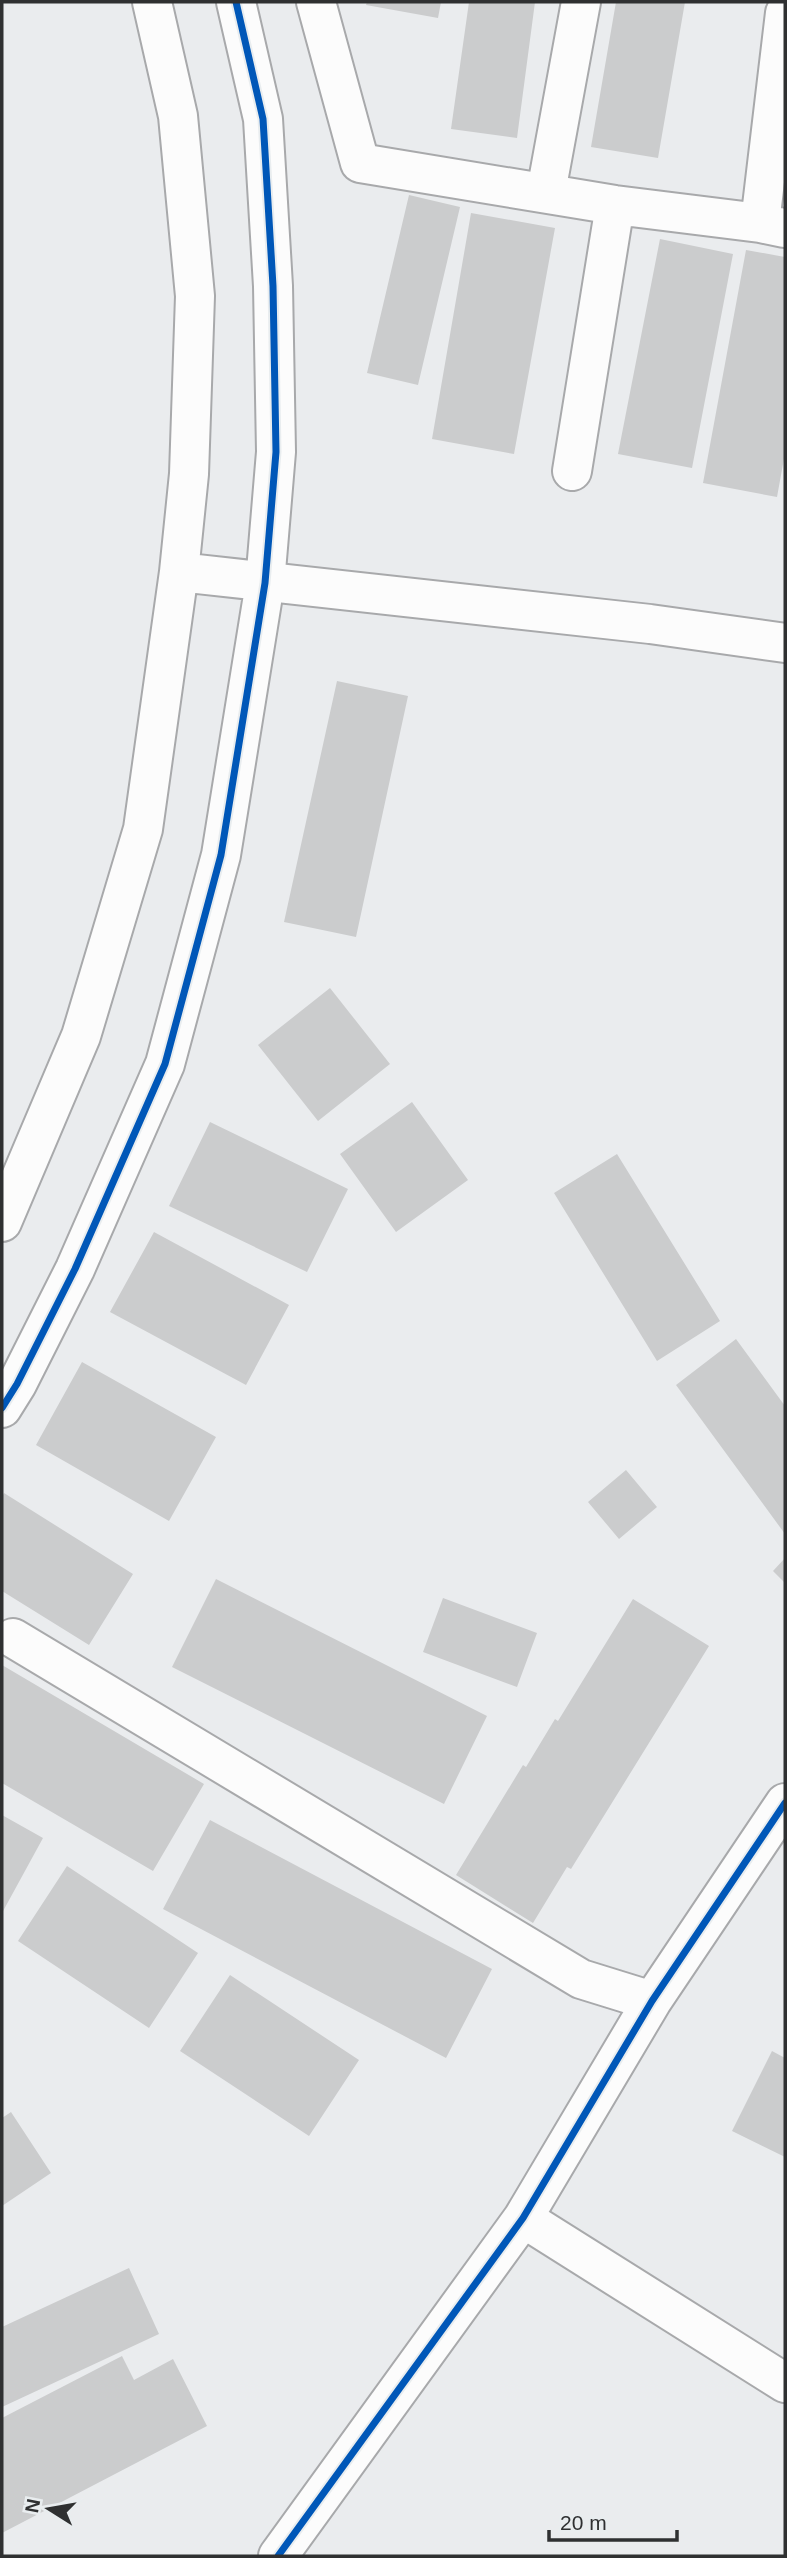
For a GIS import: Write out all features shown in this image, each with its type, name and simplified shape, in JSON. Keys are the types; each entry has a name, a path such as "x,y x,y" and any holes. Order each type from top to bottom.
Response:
{"street":[{"path":"2,1222 80,1037 143,829 179,572 189,474 195,296 178,116 152,2"},
{"path":"2,1408 75,1269 165,1064 221,855 265,583 276,452 271,258 263,119 236,2"},
{"path":"316,2 360,163 615,205 773,226 785,13"},
{"path":"546,192 581,2"},
{"path":"572,471 615,205"},
{"path":"179,572 650,624 785,643"},
{"path":"13,1638 581,1979 652,2001"},
{"path":"278,2556 523,2218 652,2001 785,1803"},
{"path":"523,2218 785,2383"}],"building":[{"path":"367,2 441,2 438,18 366,5"},
{"path":"469,2 535,2 517,138 451,129"},
{"path":"616,2 685,2 658,158 591,147"},
{"path":"409,195 460,207 418,385 367,373"},
{"path":"471,213 555,228 514,454 432,439"},
{"path":"660,239 733,254 692,468 618,454"},
{"path":"746,250 785,257 785,453 777,497 703,483"},
{"path":"337,681 408,696 356,937 284,922"},
{"path":"330,988 390,1064 318,1121 258,1045"},
{"path":"412,1102 468,1180 396,1232 340,1154"},
{"path":"210,1122 348,1189 307,1272 169,1206"},
{"path":"617,1154 720,1321 657,1361 554,1193"},
{"path":"154,1232 289,1305 246,1385 110,1312"},
{"path":"736,1339 785,1406 785,1534 676,1385"},
{"path":"82,1362 216,1437 169,1521 36,1445"},
{"path":"626,1470 657,1507 619,1539 588,1502"},
{"path":"4,1493 133,1574 89,1645 2,1591"},
{"path":"785,1558 785,1583 773,1571"},
{"path":"216,1579 487,1716 444,1804 172,1667"},
{"path":"443,1598 537,1633 517,1687 423,1652"},
{"path":"633,1599 709,1646 571,1869 567,1867 533,1923 456,1875 523,1765 526,1767 555,1719 558,1721"},
{"path":"2,1665 204,1784 153,1871 2,1783"},
{"path":"2,1815 43,1838 2,1913"},
{"path":"210,1820 492,1969 446,2058 163,1909"},
{"path":"67,1866 198,1953 149,2028 18,1941"},
{"path":"230,1975 359,2060 309,2136 180,2051"},
{"path":"772,2051 785,2058 785,2157 732,2131"},
{"path":"11,2112 51,2173 2,2206 2,2118"},
{"path":"129,2268 159,2334 2,2407 2,2327"},
{"path":"122,2356 134,2380 173,2359 207,2426 2,2533 2,2418"}],"cycle path":[{"path":"2,1408 17,1384 75,1269 165,1064 221,855 265,583 276,452 273,286 263,119 236,2"},
{"path":"278,2556 523,2218 652,2001 785,1803"}]}
